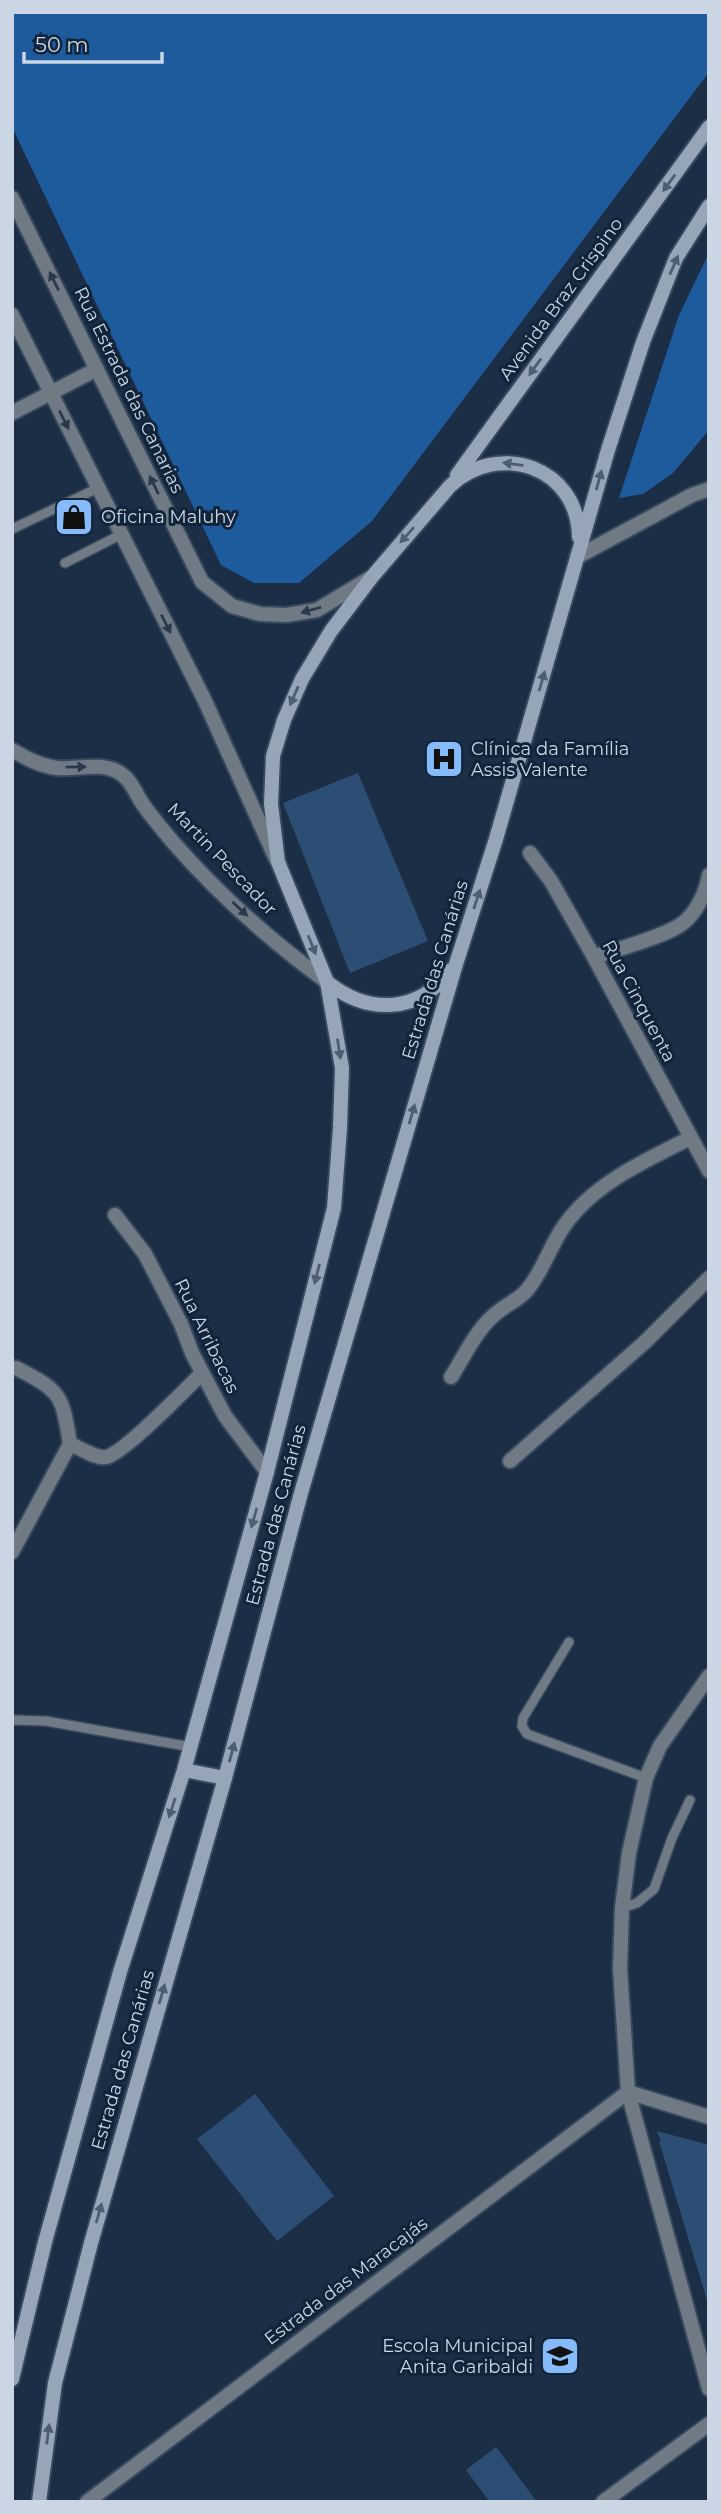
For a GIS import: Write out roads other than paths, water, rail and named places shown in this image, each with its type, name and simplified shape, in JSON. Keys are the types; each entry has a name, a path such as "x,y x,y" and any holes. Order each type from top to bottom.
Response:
{"main road":[{"name":"Avenida Braz Crispino","path":"444,493 709,127"},
{"path":"578,551 643,342 676,258 709,206"},
{"path":"444,493 466,473 493,463 532,467 549,476 564,490 574,507 579,526 578,551"},
{"name":"Estrada das Canárias","path":"12,2379 45,2242 120,1972 184,1770 267,1472 334,1208 342,1068 327,982 278,862 271,804 273,756 284,720 302,679 314,660 371,578 444,493"},
{"name":"Estrada das Canárias","path":"39,2502 55,2383 91,2243 225,1777 305,1480 456,964 496,839 578,551"},
{"path":"327,982 342,994 359,1002 377,1006 396,1005 414,1000 430,991 456,964"},
{"path":"184,1770 225,1777"}],"street":[{"name":"Rua Estrada das Canarias","path":"12,198 202,582 232,606 260,614 286,615 317,610 371,578"},
{"path":"12,315 205,701 278,862"},
{"path":"12,413 97,369"},
{"path":"578,551 709,489"},
{"name":"Martin Pescador","path":"12,750 29,760 57,768 105,767 120,772 129,780 173,842 225,895 289,954 327,982"},
{"name":"Rua Cinquenta","path":"530,853 551,881 594,957 709,1171"},
{"path":"594,957 646,940 682,924 706,893 709,876"},
{"path":"451,1377 486,1323 530,1287 559,1234 576,1210 618,1176 690,1138"},
{"name":"Rua Arribacas","path":"115,1215 145,1254 225,1416 267,1472"},
{"path":"510,1461 645,1342 709,1278"},
{"path":"12,1552 70,1444 64,1408 58,1395 48,1385 16,1368"},
{"path":"70,1444 99,1456 110,1455 130,1440 202,1373"},
{"path":"706,1684 660,1746 646,1778 629,1853 622,1908 620,1968 628,2092 709,2389"},
{"path":"628,2092 709,2118"},
{"name":"Estrada das Maracajás","path":"87,2502 628,2092"},
{"path":"603,2502 709,2424"}],"lane":[{"path":"12,529 99,488"},
{"path":"65,563 122,534"},
{"path":"569,1642 523,1718 522,1726 527,1734 646,1778"},
{"path":"12,1720 46,1721 191,1746"},
{"path":"622,1908 637,1903 654,1889 672,1838 690,1800"}],"place":[{"name":"Oficina Maluhy","path":"74,517"},
{"name":"Clínica da Família Assis Valente","path":"444,759"},
{"name":"Escola Municipal Anita Garibaldi","path":"560,2356"}]}
